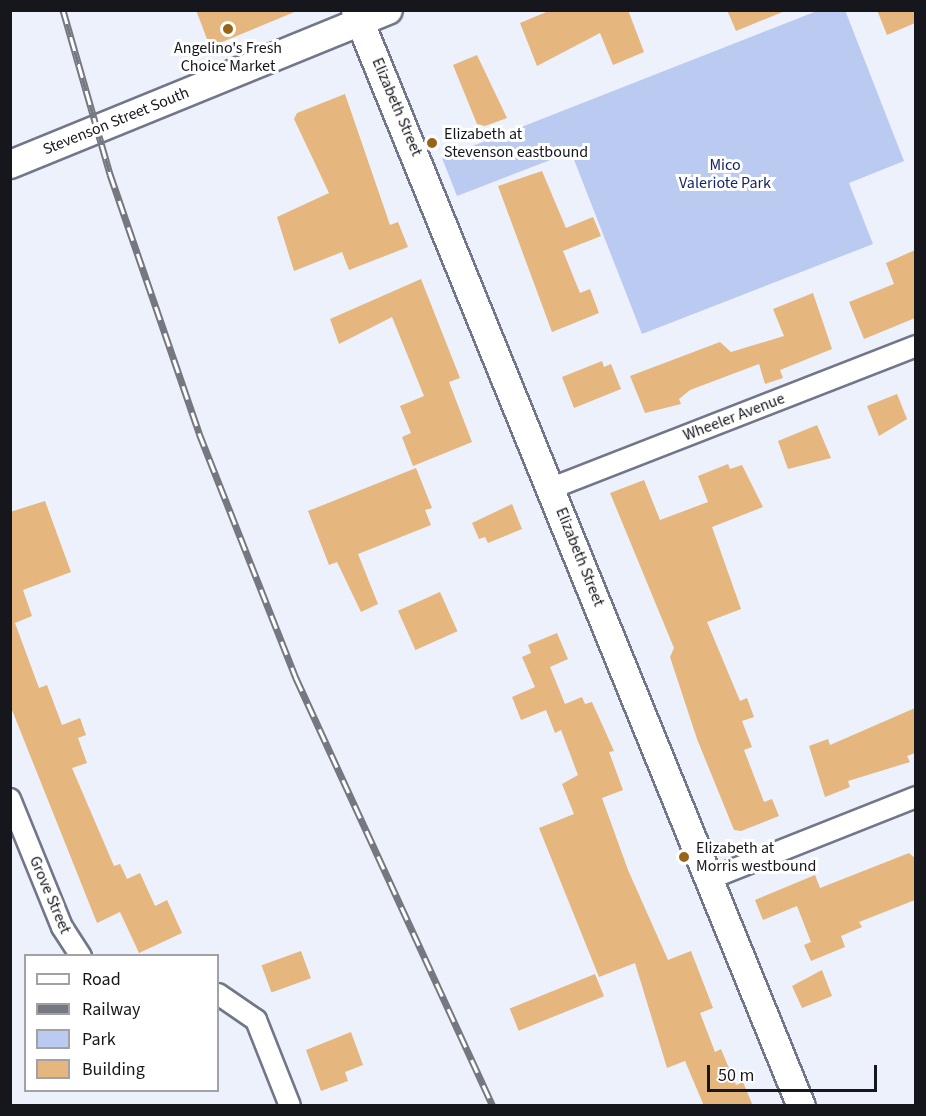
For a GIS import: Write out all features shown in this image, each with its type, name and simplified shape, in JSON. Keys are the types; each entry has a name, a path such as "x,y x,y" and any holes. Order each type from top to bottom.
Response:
{"main road":[{"name":"Stevenson Street South","path":"10,164 358,16 388,10"},
{"name":"Elizabeth Street","path":"358,16 552,488 801,1106"}],"street":[{"name":"Wheeler Avenue","path":"552,488 915,346"},
{"path":"708,879 915,797"},
{"name":"Grove Street","path":"10,799 62,927 80,954"},
{"path":"219,995 256,1020 290,1106"}],"green space":[{"name":"Mico Valeriote Park","path":"845,10 904,161 849,183 873,244 642,334 571,152 457,196 442,158 817,11"}],"building":[{"name":"Angelino's Fresh Choice Market","path":"196,10 297,10 297,11 210,47"},
{"path":"551,10 628,10 644,52 613,65 600,33 537,66 520,23"},
{"path":"727,10 785,10 785,11 736,31"},
{"path":"877,10 915,10 915,23 887,35"},
{"path":"477,55 507,118 485,126 477,124 453,65"},
{"path":"345,94 390,225 398,222 408,247 349,270 342,252 294,271 277,217 329,193 294,119 297,113"},
{"path":"542,171 566,228 593,217 601,236 563,251 580,293 590,289 599,313 552,332 498,186"},
{"path":"915,250 915,318 864,339 849,302 894,284 886,263"},
{"path":"421,279 460,378 449,382 472,442 413,466 402,437 411,433 400,406 424,396 392,317 339,344 330,319"},
{"path":"813,293 832,349 780,370 783,378 765,384 759,364 690,390 679,399 681,404 645,413 630,376 720,342 731,352 784,336 773,309"},
{"path":"602,361 604,367 611,364 621,389 574,408 562,377"},
{"path":"897,394 907,419 879,436 867,406"},
{"path":"817,425 831,458 788,469 778,441"},
{"path":"728,464 730,469 742,465 763,507 712,527 741,609 707,622 740,701 747,698 754,717 742,721 752,747 744,750 764,802 772,799 779,816 741,831 734,830 697,739 670,657 674,648 610,493 644,480 660,520 708,502 698,476"},
{"path":"416,468 432,508 425,510 431,525 358,554 378,604 361,612 337,562 329,565 308,511"},
{"path":"45,501 71,572 23,590 32,616 15,623 39,688 47,685 62,725 80,718 86,735 78,738 87,763 72,768 114,866 120,864 127,879 140,873 155,906 167,900 182,933 139,953 120,912 97,923 10,705 10,512"},
{"path":"512,504 522,529 488,543 485,537 479,539 472,523"},
{"path":"440,592 457,631 415,650 398,611"},
{"path":"557,633 568,659 550,667 565,704 582,697 585,704 592,702 614,751 609,752 623,790 602,798 628,870 668,960 691,951 713,1008 700,1013 715,1052 721,1049 736,1085 743,1082 753,1106 704,1106 685,1061 667,1068 635,963 599,977 539,828 574,814 562,784 578,775 561,730 555,733 546,710 521,720 512,697 535,687 522,657 531,653 528,645"},
{"path":"915,708 915,753 907,756 910,762 848,781 850,787 825,797 809,746 828,739 830,745"},
{"path":"909,853 915,858 915,900 859,922 862,927 841,936 845,947 811,961 804,945 811,942 797,906 763,920 755,900 815,875 820,888"},
{"path":"301,951 311,978 271,993 262,965"},
{"path":"822,970 832,996 802,1008 792,986"},
{"path":"595,974 604,996 519,1031 510,1008"},
{"path":"351,1032 363,1065 345,1072 348,1081 321,1091 306,1050"}],"railway":[{"path":"63,10 110,174 199,433 296,678 493,1106"}],"place":[{"name":"Angelino's Fresh Choice Market","path":"228,29"},
{"name":"Elizabeth at Stevenson eastbound","path":"432,143"},
{"name":"Elizabeth at Morris westbound","path":"684,857"}]}
